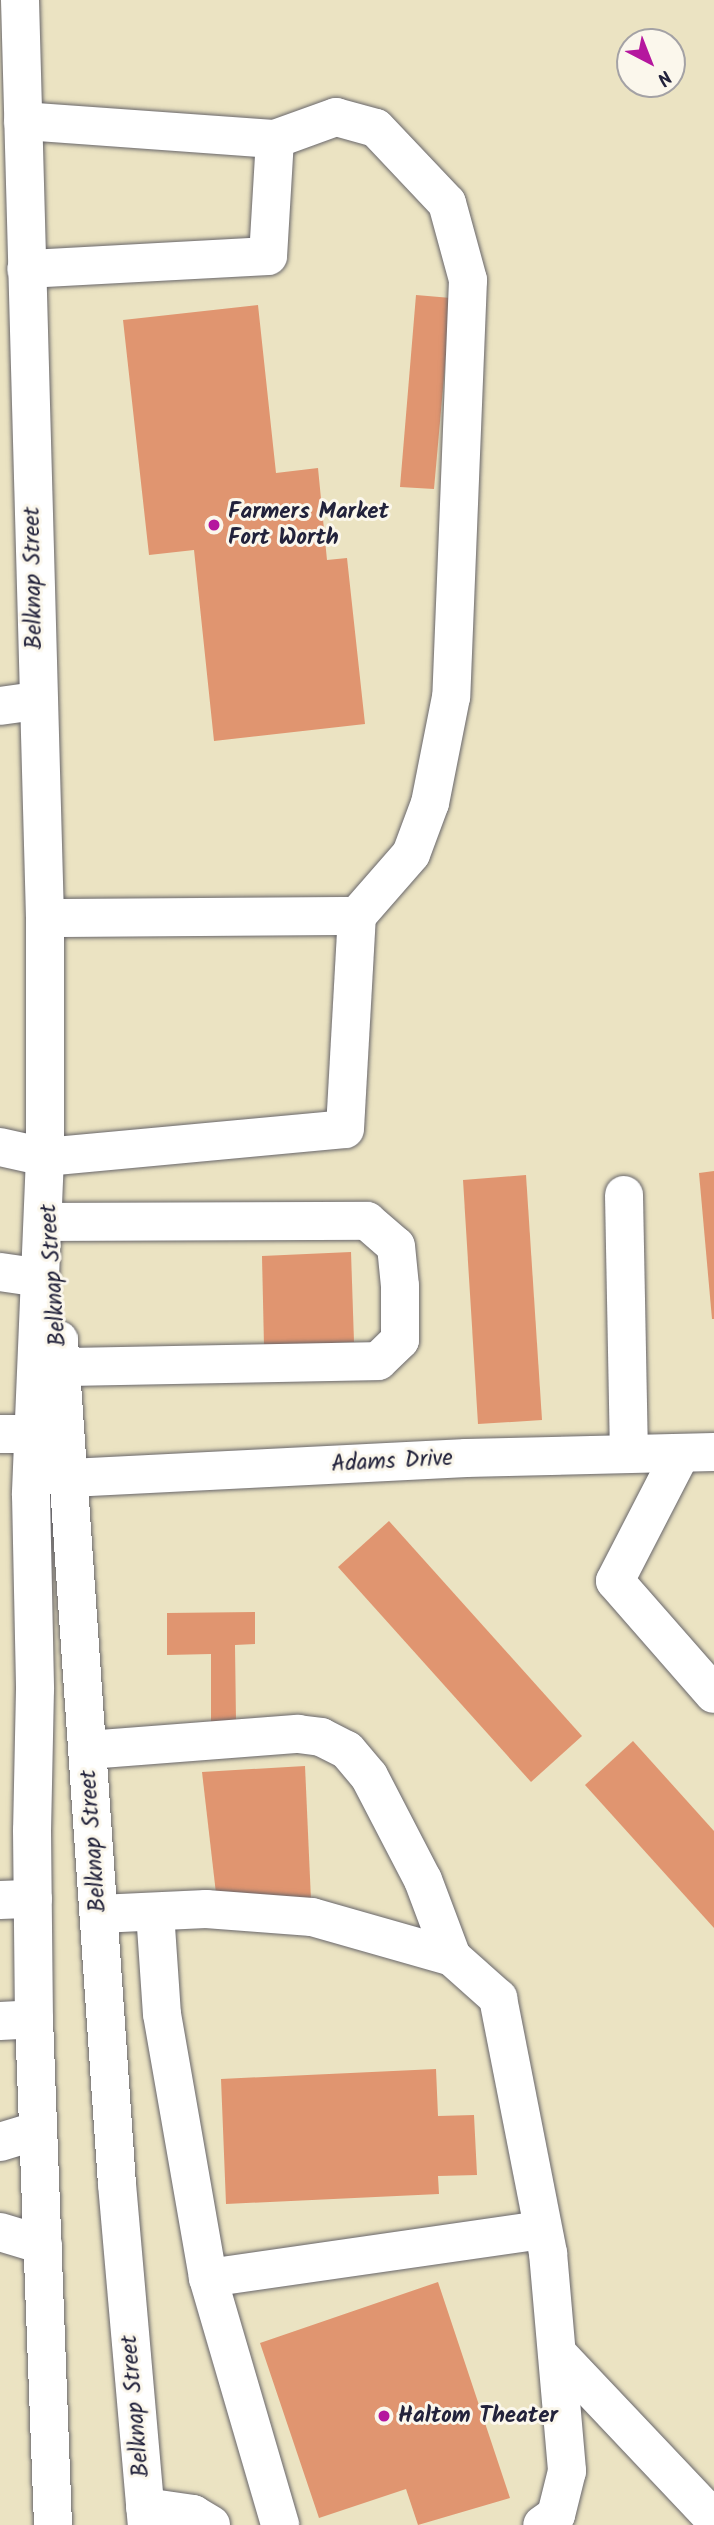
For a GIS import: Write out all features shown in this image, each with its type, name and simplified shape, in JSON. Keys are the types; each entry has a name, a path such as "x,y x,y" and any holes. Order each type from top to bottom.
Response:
{"main road":[{"name":"Belknap Street","path":"20,0 26,269 18,704 45,918 46,1157 41,1278 17,1434 17,2020 37,2131 53,2525"},
{"path":"0,1147 46,1157 345,1129 357,916 411,854 430,803 452,697 468,280 447,203 376,128 335,117 275,139 23,121"},
{"path":"26,269 268,256 275,139"},
{"path":"45,918 357,916"},
{"name":"Belknap Street","path":"46,1157 99,1914 146,2516"},
{"path":"624,1195 629,1453"},
{"path":"51,1222 367,1221 396,1246 400,1286 400,1340 378,1361 61,1367"},
{"path":"0,1272 41,1278"},
{"name":"Adams Drive","path":"70,1478 629,1453 697,1453"},
{"path":"697,1453 615,1581 714,1694"},
{"path":"88,1750 298,1734 321,1737 346,1750 369,1776 417,1869 452,1958"},
{"path":"99,1914 206,1909 312,1917 452,1958 498,1998 543,2230 567,2471 556,2515 542,2525"},
{"path":"155,1912 162,2014 208,2278 280,2525"},
{"path":"0,2142 37,2131"},
{"path":"208,2278 543,2230"},
{"path":"0,2232 43,2245"},
{"path":"557,2353 714,2519"},
{"path":"146,2516 193,2514 211,2525"}],"building":[{"path":"416,295 451,298 434,489 400,487"},
{"path":"258,305 276,473 318,468 327,560 347,558 365,724 214,741 194,550 149,555 123,320"},
{"path":"714,1171 714,1319 712,1319 699,1173"},
{"path":"526,1175 542,1420 478,1424 463,1180"},
{"path":"351,1252 354,1342 264,1346 262,1256"},
{"path":"389,1521 582,1736 531,1782 338,1567"},
{"path":"255,1612 255,1644 235,1645 236,1721 211,1722 211,1654 167,1655 167,1613"},
{"path":"633,1741 714,1831 714,1928 585,1785"},
{"path":"305,1766 311,1900 217,1902 202,1772"},
{"path":"436,2069 438,2116 474,2115 477,2175 438,2176 439,2194 226,2204 221,2079"},
{"name":"Haltom Theater","path":"438,2282 510,2498 418,2525 406,2489 319,2518 260,2343"}],"place":[{"name":"Farmers Market Fort Worth","path":"214,525"},
{"name":"Haltom Theater","path":"384,2416"}]}
